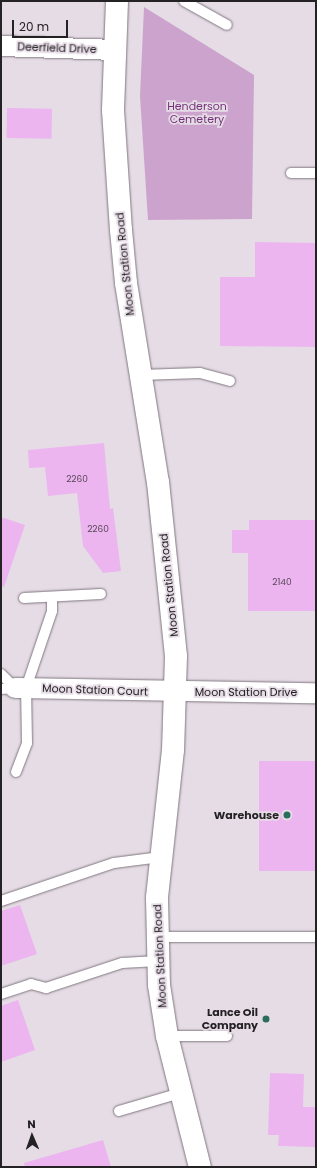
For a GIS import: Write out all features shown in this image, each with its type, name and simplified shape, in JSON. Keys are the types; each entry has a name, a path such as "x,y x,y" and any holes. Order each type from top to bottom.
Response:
{"street":[{"name":"Moon Station Road","path":"117,1 113,50 113,110 121,230 140,375 158,482 176,656 173,750 161,857 157,937 158,961 167,1036 180,1094 200,1167"},
{"name":"Deerfield Drive","path":"1,46 113,50"},
{"name":"Moon Station Court","path":"11,685 176,692"},
{"name":"Moon Station Drive","path":"176,692 316,693"}],"lane":[{"path":"184,1 227,25"},
{"path":"291,173 316,173"},
{"path":"140,375 200,373 230,381"},
{"path":"24,598 52,598 101,594"},
{"path":"16,772 27,742 11,685 52,611 52,598"},
{"path":"1,901 114,863 161,857"},
{"path":"157,937 316,937"},
{"path":"1,994 31,984 46,988 122,963 158,961"},
{"path":"167,1036 228,1036"},
{"path":"118,1111 180,1094"}],"green space":[{"name":"Henderson Cemetery","path":"144,7 254,75 252,219 148,220 140,96"}],"building":[{"path":"7,108 52,109 51,139 6,138"},
{"path":"255,242 316,243 316,347 220,346 220,277 255,277"},
{"path":"104,443 110,509 113,508 121,571 103,573 83,546 77,493 48,496 45,467 29,468 28,450"},
{"path":"1,517 25,525 4,587 1,586"},
{"path":"249,520 316,520 316,611 248,611 248,553 232,553 232,530 249,530"},
{"name":"Warehouse","path":"259,761 316,761 316,871 259,871"},
{"path":"20,905 37,954 1,966 1,911"},
{"path":"18,1000 35,1050 1,1062 1,1006"},
{"path":"270,1073 304,1074 303,1107 316,1107 316,1147 278,1146 279,1135 268,1135"},
{"path":"103,1140 111,1167 25,1167 24,1163"}],"place":[{"name":"Warehouse","path":"287,815"},
{"name":"Lance Oil Company","path":"266,1019"}]}
